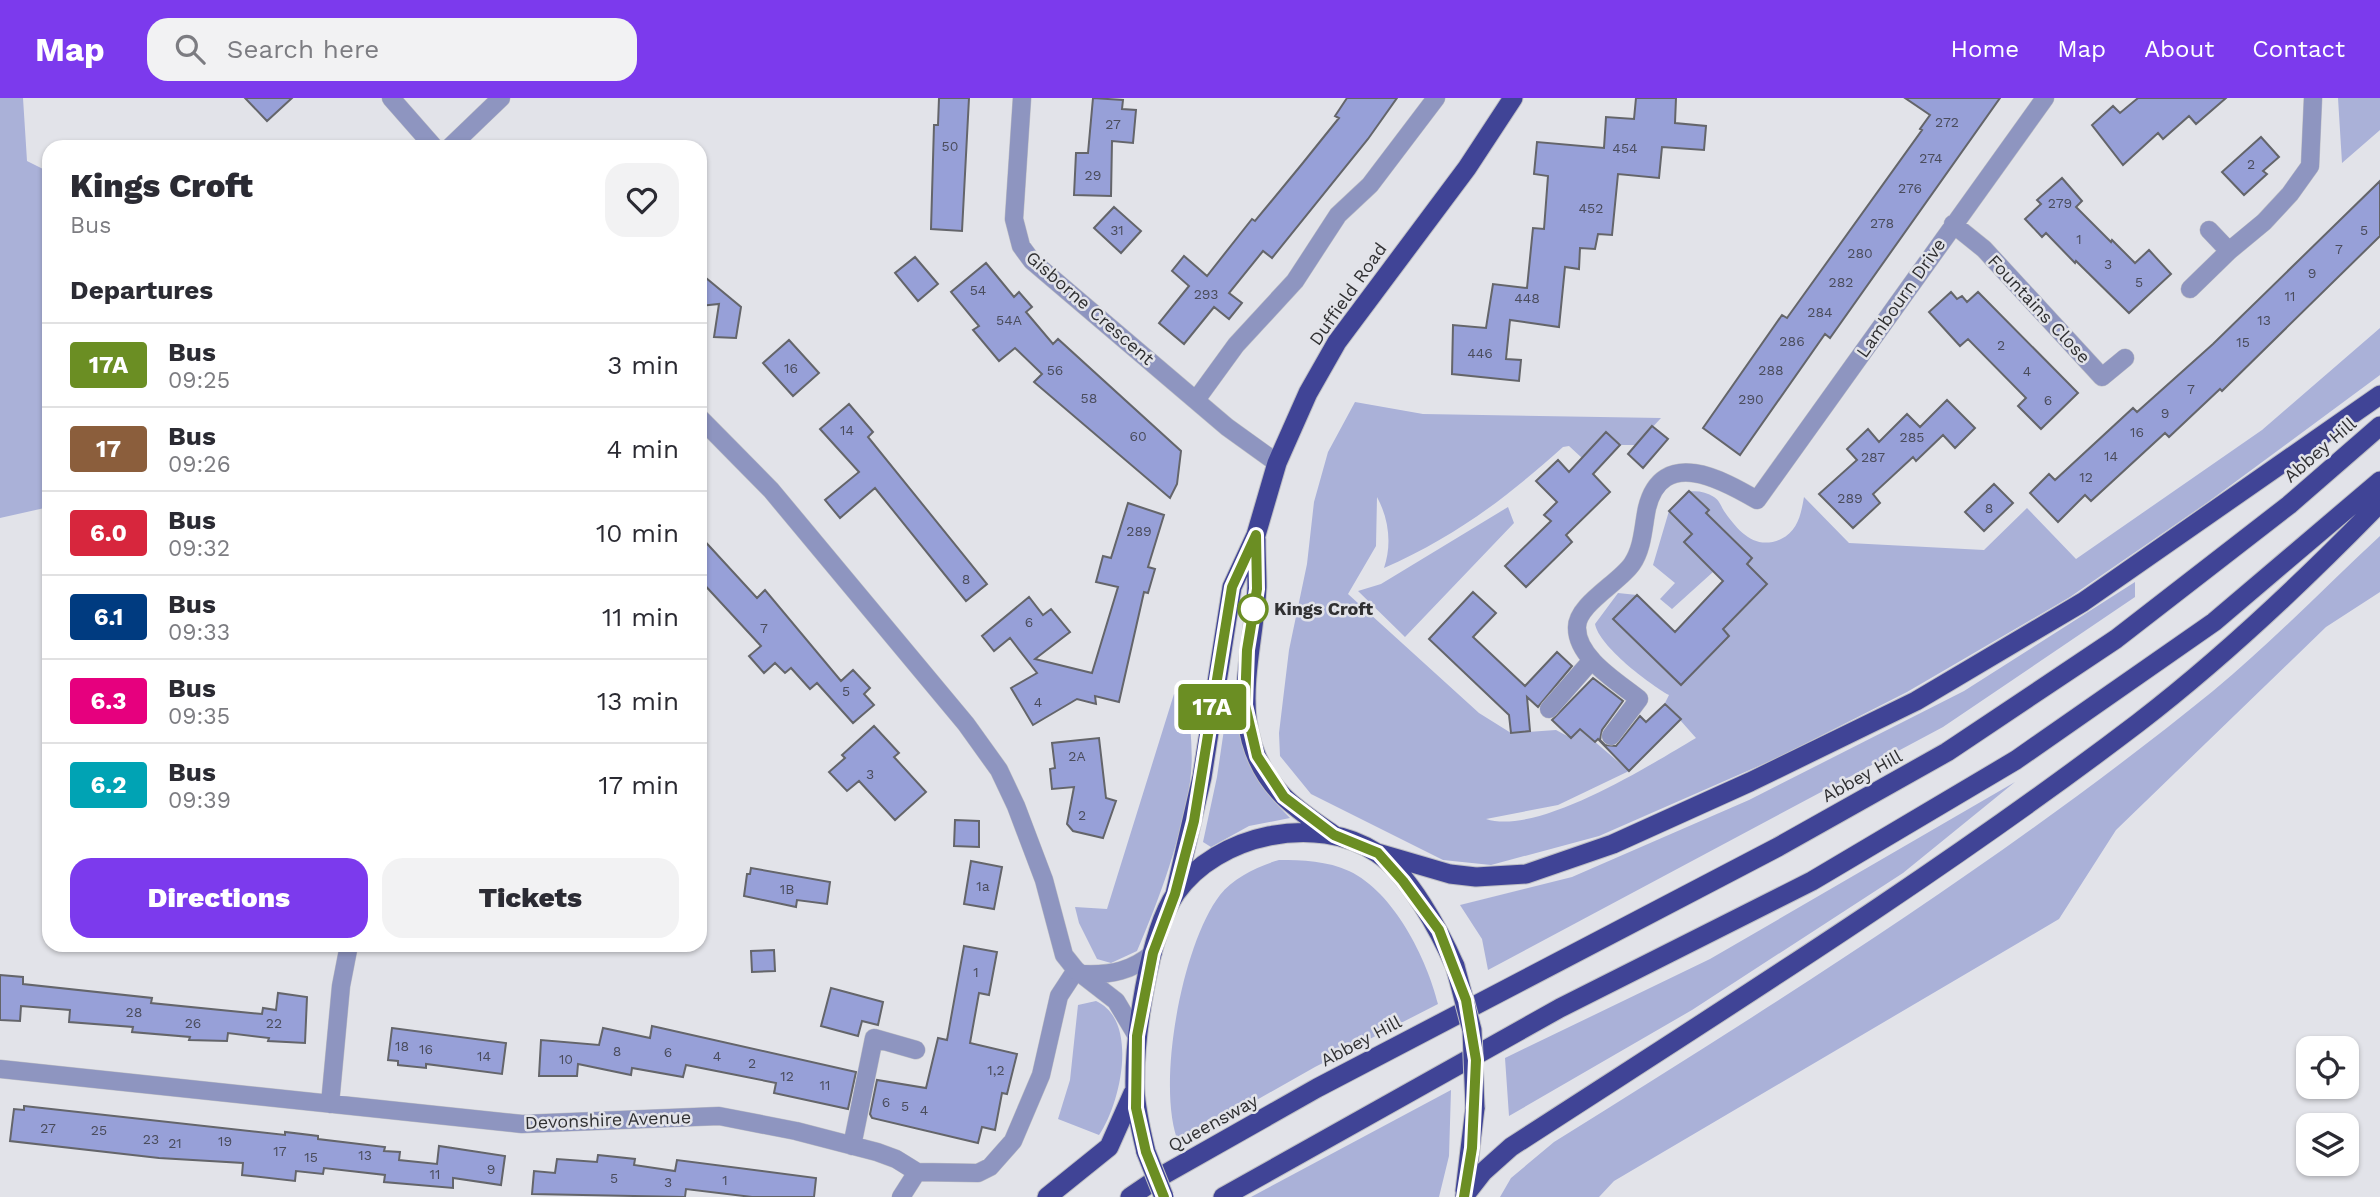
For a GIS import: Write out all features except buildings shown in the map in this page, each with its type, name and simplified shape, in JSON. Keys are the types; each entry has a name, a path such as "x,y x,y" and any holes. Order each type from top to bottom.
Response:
{"highway":[{"name":"Duffield Road","path":"1135,1087 1137,1036 1153,953 1175,894 1202,777 1232,587 1256,535 1277,463 1308,393 1337,342 1467,168 1513,98"},
{"path":"1175,894 1210,860 1261,838 1285,833 1334,835 1378,853 1450,874 1476,877 1526,874 1613,844 1750,782 1916,701 2083,602 2380,395"},
{"name":"Abbey Hill","path":"1317,1088 1778,847 1947,752 2116,639 2288,505 2380,426"},
{"path":"1223,1197 1560,1008 1812,881 2016,761 2214,622 2380,481"},
{"path":"1464,1196 1483,1172 1511,1147 1916,881 2140,722 2306,579 2380,503"},
{"name":"Duffield Road","path":"1256,535 1257,589 1245,680 1250,731 1257,756 1284,797 1334,835"},
{"path":"1378,853 1422,904 1439,930 1455,966 1472,1030 1476,1060 1475,1108 1464,1196"},
{"path":"1135,1087 1146,1152 1164,1197"},
{"path":"1047,1197 1109,1147 1135,1087"},
{"name":"Queensway","path":"1130,1197 1158,1178 1317,1088"}],"street":[{"path":"391,98 428,140"},
{"path":"457,140 501,98"},
{"name":"Gisborne Crescent","path":"1022,98 1014,219 1021,246 1032,261 1196,400 1277,463"},
{"path":"1196,400 1237,345 1295,281 1338,215 1370,185 1436,98"},
{"name":"Lambourn Drive","path":"1592,660 1579,642 1578,619 1582,611 1630,567 1638,553 1648,504 1662,481 1684,472 1710,475 1758,500 2045,98"},
{"path":"2190,289 2229,250 2264,222 2290,194 2310,166 2313,98"},
{"name":"Fountains Close","path":"1953,224 1983,249 2102,377 2125,358"},
{"path":"2209,230 2229,250"},
{"path":"707,425 771,490 939,688 999,770 1029,837 1064,955 1080,972 1116,1001 1137,1036"},
{"path":"1549,709 1592,660 1639,699 1611,736"},
{"path":"330,1104 341,986 348,952"},
{"path":"1080,972 1121,972 1133,968 1153,953"},
{"name":"Devonshire Avenue","path":"0,1069 522,1124 719,1116 796,1131 852,1146 896,1159 917,1172 978,1173 990,1167 1013,1141 1041,1075 1059,996 1080,972"},
{"path":"852,1146 874,1038 916,1050"},
{"path":"901,1197 917,1172"}],"shaded area":[{"path":"0,98 23,98 27,161 42,168 42,509 0,518"},
{"path":"2338,98 2380,98 2380,130 2342,163"},
{"path":"2380,328 2380,375 2208,502 2070,597 1907,692 1777,758 1599,836 1491,865 1443,860 1311,794 1280,756 1279,733 1289,650 1307,564 1314,502 1328,452 1355,402 1423,414 1661,418 1636,445 1620,445 1606,432 1582,458 1569,446 1563,447 1521,483 1457,530 1384,568 1388,532 1377,497 1376,546 1348,594 1479,713 1511,733 1556,730 1571,738 1580,729 1629,771 1558,805 1486,819 1508,822 1563,808 1623,780 1696,738 1665,703 1669,695 1638,674 1615,653 1605,643 1595,624 1618,593 1637,595 1614,619 1681,684 1729,636 1723,629 1767,584 1747,564 1752,558 1706,513 1690,492 1703,492 1714,497 1741,532 1755,541 1763,542 1772,542 1787,536 1800,516 1804,497 1849,543 1984,550 2027,508 2076,559 2262,430"},
{"path":"1508,507 1514,523 1405,637 1358,591 1381,584"},
{"path":"1669,511 1692,534 1684,543 1713,572 1672,609 1660,599 1675,583 1653,565"},
{"path":"2380,536 2380,592 2326,627 2116,830 2059,919 1614,1181 1599,1197 1500,1197 1511,1178 1554,1142 1891,927 2135,753 2235,673"},
{"path":"2135,582 2135,597 1943,727 1488,970 1482,939 1460,905 1572,877 1749,800 1964,691"},
{"path":"1231,682 1237,686 1240,726 1248,758 1264,788 1290,818 1249,826 1211,847 1203,842 1217,777"},
{"path":"1174,694 1188,701 1191,741 1190,782 1181,825 1162,889 1137,951 1111,963 1097,959 1079,923 1075,907 1107,909"},
{"path":"2015,782 1903,873 1692,1010 1509,1116 1505,1058 1710,959"},
{"path":"1279,860 1315,862 1341,868 1365,881 1380,894 1394,910 1417,948 1438,1004 1315,1067 1179,1144 1172,1119 1171,1054 1176,1017 1194,947 1206,917 1225,889 1246,873"},
{"path":"1096,1001 1110,1011 1118,1026 1122,1044 1119,1085 1114,1104 1099,1135 1058,1119 1070,1080 1078,1005"},
{"path":"1451,1090 1449,1156 1439,1197 1251,1197"}],"bus line":[{"name":"17A","path":"1164,1197 1146,1152 1136,1108 1137,1036 1153,953 1175,894 1194,821 1232,587 1256,535 1257,589 1247,650 1245,705 1257,756 1284,797 1334,835 1378,853 1422,904 1439,930 1466,1000 1476,1060 1472,1148 1464,1197"}],"place":[{"name":"Kings Croft","path":"1253,609"}]}
